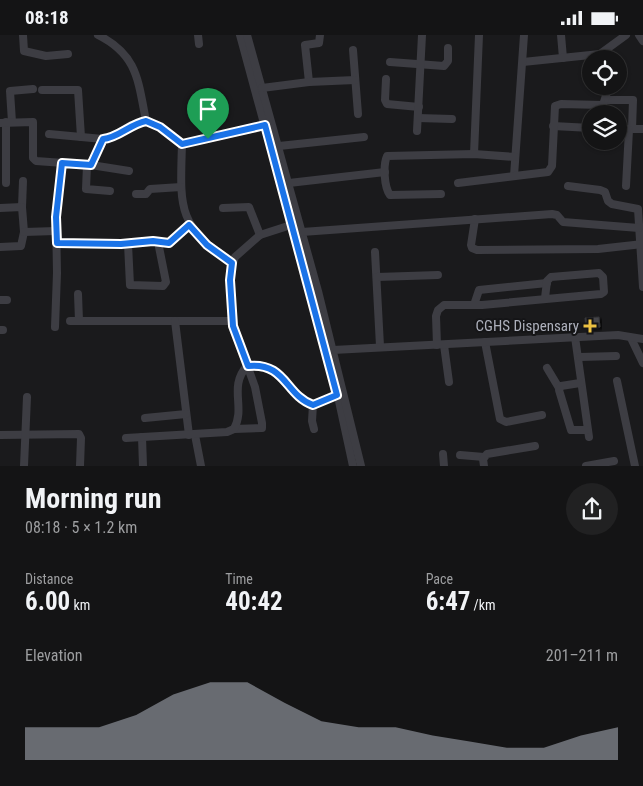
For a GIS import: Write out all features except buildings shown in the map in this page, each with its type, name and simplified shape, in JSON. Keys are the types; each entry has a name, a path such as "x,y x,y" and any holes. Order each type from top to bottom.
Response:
{"street":[{"path":"23,35 24,51 46,55 68,54"},
{"path":"98,35 115,44 132,63 138,80 146,121"},
{"path":"240,35 337,395 353,466"},
{"path":"247,35 302,232 361,466"},
{"path":"308,82 305,45 319,43 320,35"},
{"path":"417,131 422,35"},
{"path":"474,154 479,35"},
{"path":"514,177 524,35"},
{"path":"561,35 564,58"},
{"path":"523,63 600,54 626,35"},
{"path":"639,35 643,41"},
{"path":"390,62 446,65 448,48"},
{"path":"353,50 358,113"},
{"path":"386,79 385,100 387,104 419,107"},
{"path":"262,88 308,82 356,80"},
{"path":"6,183 6,122 10,91 33,89"},
{"path":"42,90 78,90 81,137"},
{"path":"458,183 543,173 550,169 553,110 557,105 601,105 606,100 607,95"},
{"path":"606,100 633,100 626,186"},
{"path":"418,117 452,119"},
{"path":"49,134 103,139 111,138 131,125 146,121 160,127 182,144"},
{"path":"6,122 33,122 34,160 129,171"},
{"path":"182,144 265,125"},
{"path":"553,126 582,128"},
{"path":"627,129 643,129"},
{"path":"279,146 364,137"},
{"path":"103,139 89,165 86,189 110,191"},
{"path":"182,144 181,187 184,211 189,225 207,245 232,263"},
{"path":"440,194 390,195 387,191 385,172 387,156 474,154 515,157"},
{"path":"55,327 56,231 62,163"},
{"path":"289,183 385,172"},
{"path":"0,247 21,247 24,232 22,207 23,181"},
{"path":"136,194 146,194 150,189 181,187"},
{"path":"568,187 600,190 605,192 608,201 612,204 636,208 639,211 643,287"},
{"path":"0,208 22,207"},
{"path":"223,208 249,207 260,235"},
{"path":"302,232 552,214 557,215 563,222 639,228"},
{"path":"475,219 471,245 472,248 477,250 598,249 642,245"},
{"path":"57,243 128,244 172,241 189,225"},
{"path":"126,438 192,435 227,432 234,429 262,428 255,387 235,336 232,321 230,280 232,263 260,235 291,225"},
{"path":"24,232 56,231"},
{"path":"128,244 130,285 162,286 166,283 158,242"},
{"path":"375,252 380,346"},
{"path":"449,382 436,316 440,307 601,294 604,292 603,277 599,273 551,277 547,283 545,298"},
{"path":"377,277 438,275"},
{"path":"474,305 479,290 547,283"},
{"path":"78,294 79,321"},
{"path":"70,321 232,321"},
{"path":"175,321 186,414 201,466"},
{"path":"333,350 380,346 441,345 618,335 643,339"},
{"path":"546,368 559,387 571,430 588,434 580,383 580,357 575,337"},
{"path":"631,338 643,363"},
{"path":"485,342 500,419 506,422 542,415"},
{"path":"580,357 616,356"},
{"path":"234,429 239,416 237,388 241,373 248,366 260,365 273,369 301,397 313,405"},
{"path":"617,381 634,466"},
{"path":"559,387 580,383"},
{"path":"313,405 337,395"},
{"path":"24,466 27,397"},
{"path":"313,405 312,421 314,429"},
{"path":"145,418 186,414"},
{"path":"0,435 79,434 81,438 80,466"},
{"path":"142,437 143,466"},
{"path":"460,455 484,457 487,454 535,446"},
{"path":"444,454 444,466"},
{"path":"484,457 484,466"},
{"path":"586,466 614,461"}],"place":[{"name":"CGHS Dispensary","path":"590,326"}],"route":[{"path":"146,121 160,127 182,144 208,139 265,125 269,146 337,395 313,405 301,397 273,369 260,365 248,366 235,336 233,326 230,280 232,263 207,245 189,225 178,237 169,243 148,241 121,244 57,243 56,217 62,163 91,165 103,139 111,138 131,125 146,121"}]}
